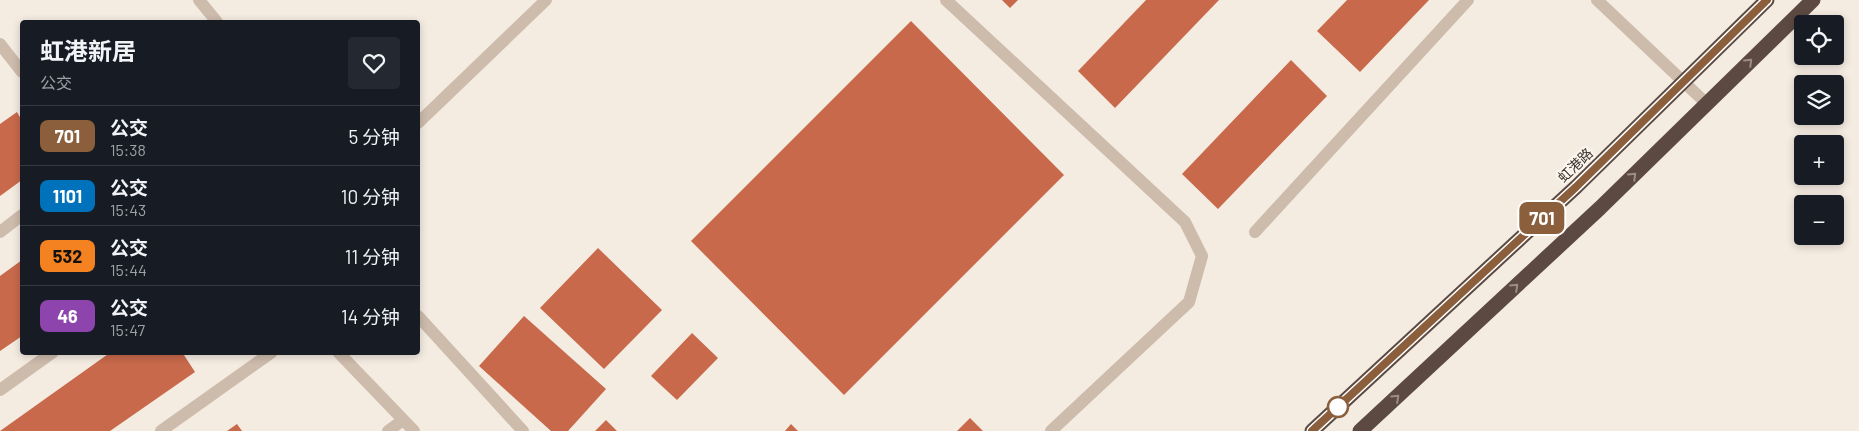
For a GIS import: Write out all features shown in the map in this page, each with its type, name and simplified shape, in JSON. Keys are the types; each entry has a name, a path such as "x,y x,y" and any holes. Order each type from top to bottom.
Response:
{"highway":[{"name":"虹港路","path":"1312,431 1576,187 1767,0"},
{"path":"1360,431 1600,208 1813,0"}],"street":[{"path":"199,0 215,20"},
{"path":"420,120 546,0"},
{"path":"946,0 1185,222 1202,256 1189,302 1051,431"},
{"path":"1255,232 1468,0"},
{"path":"1596,0 1706,104"},
{"path":"0,44 20,69"},
{"path":"0,232 20,217"},
{"path":"420,318 523,431"},
{"path":"0,390 48,355"},
{"path":"161,431 268,355"},
{"path":"341,355 414,431"},
{"path":"388,431 404,420"}],"building":[{"path":"1002,0 1018,0 1010,8"},
{"path":"1146,0 1219,0 1115,108 1078,71"},
{"path":"1347,0 1429,0 1360,72 1317,31"},
{"path":"911,21 1064,175 844,395 691,241"},
{"path":"1291,60 1327,96 1218,209 1182,174"},
{"path":"17,112 20,117 20,181 0,196 0,124"},
{"path":"598,248 662,310 604,369 540,308"},
{"path":"20,261 20,337 0,351 0,276"},
{"path":"524,316 606,389 568,431 551,431 479,366"},
{"path":"692,333 718,358 677,400 651,376"},
{"path":"107,355 184,355 195,372 110,431 0,431"},
{"path":"970,418 983,431 957,431"},
{"path":"606,420 617,431 595,431"},
{"path":"237,424 242,431 227,431"},
{"path":"791,424 798,431 785,431"}],"bus line":[{"name":"701","path":"1312,431 1576,187 1767,0"}]}
